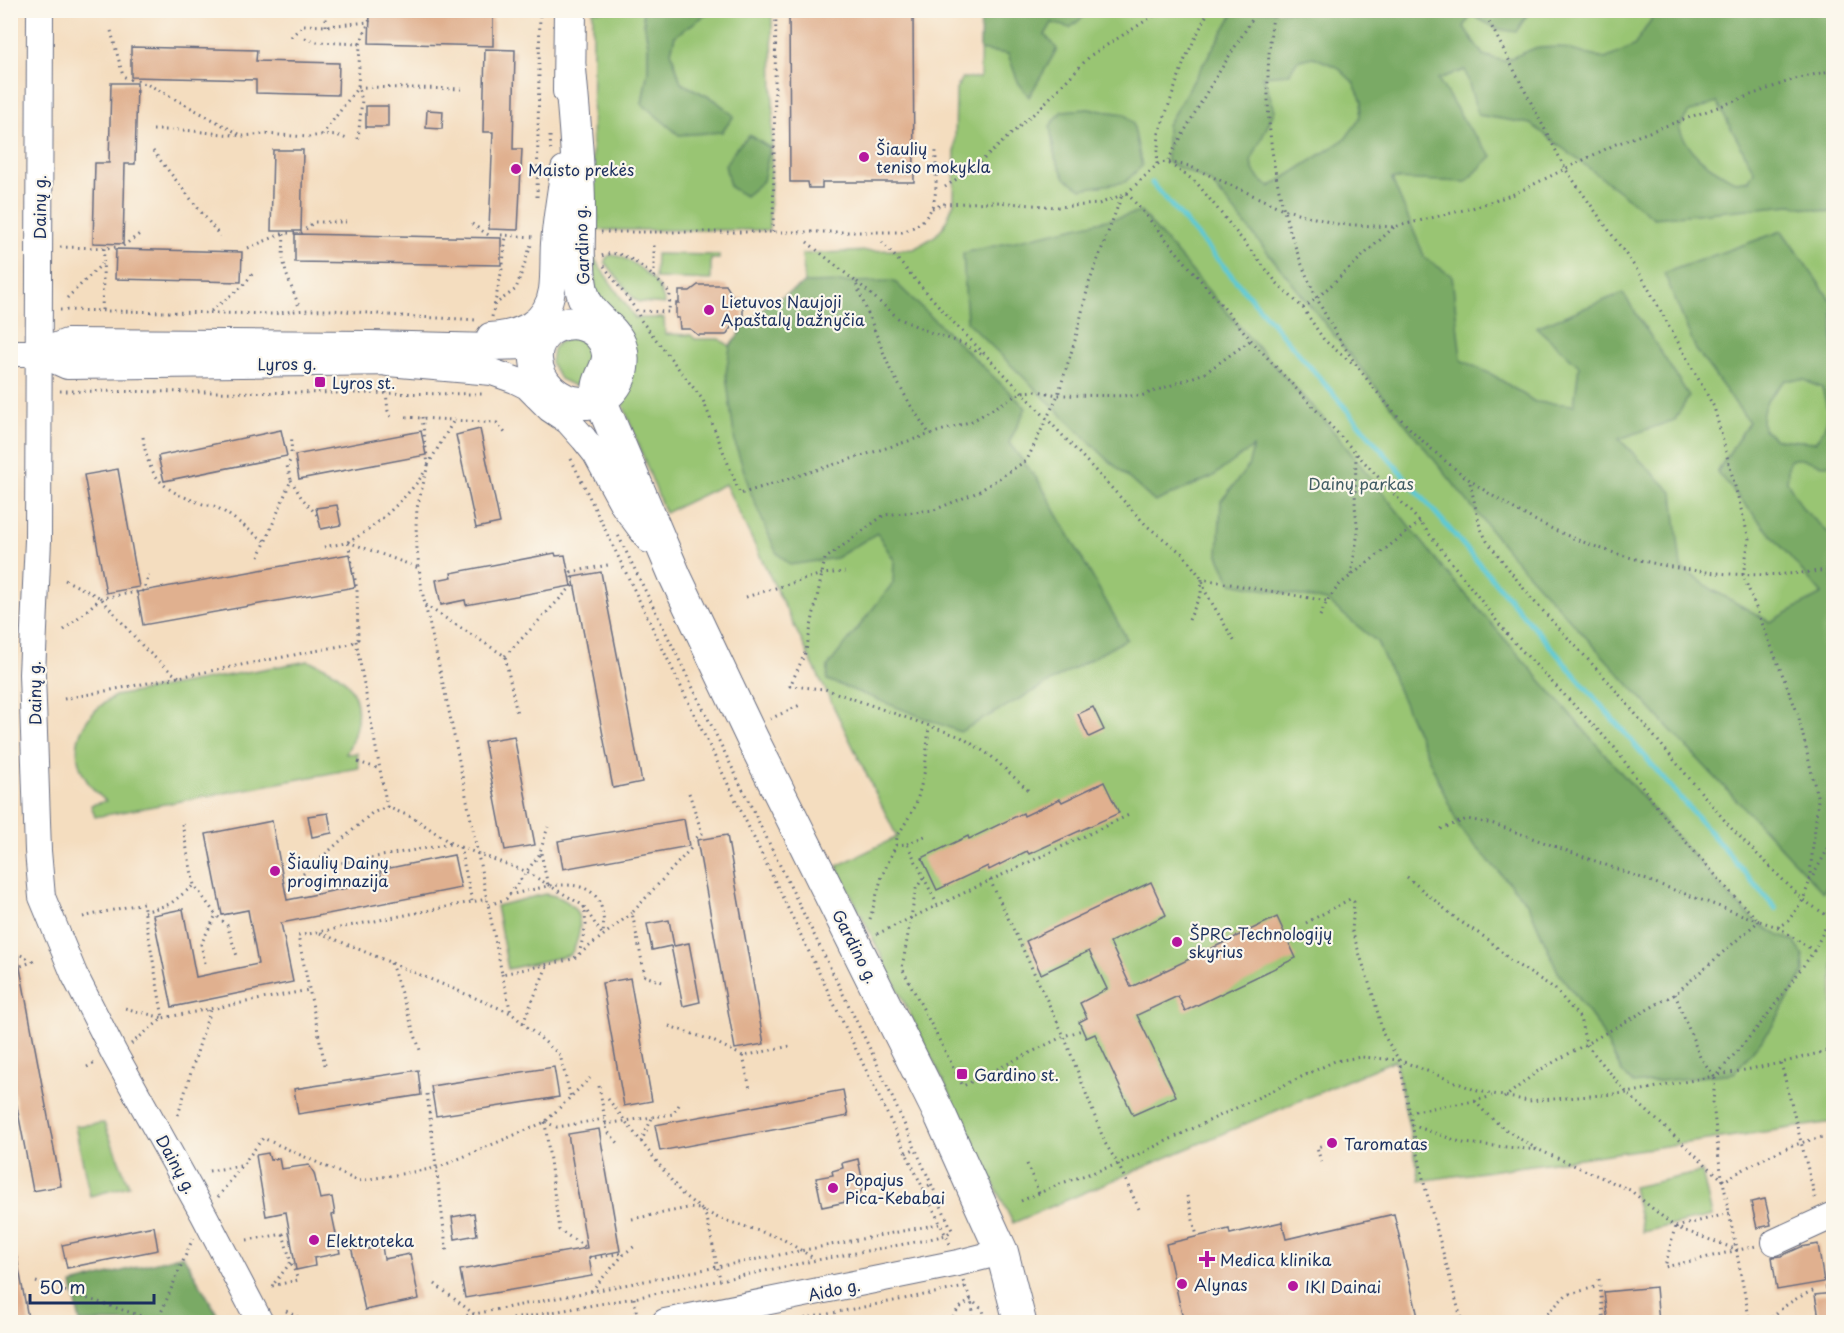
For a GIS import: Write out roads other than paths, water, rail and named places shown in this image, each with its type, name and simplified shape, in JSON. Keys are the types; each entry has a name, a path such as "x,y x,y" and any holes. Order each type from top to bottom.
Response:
{"main road":[{"name":"Gardino g.","path":"570,10 562,312 544,346 540,377 552,391 586,415 594,426 649,540 675,576 752,738 941,1117 1002,1251 1020,1323"},
{"name":"Gardino g.","path":"570,69 577,142 579,265 582,291 591,311 613,330 622,351 622,367 607,393"},
{"path":"544,346 571,322 579,323 594,331 604,343 608,358 607,367 597,386 607,393 616,407 668,540 675,576"},
{"path":"569,401 581,403 607,393"}],"street":[{"name":"Dainų g.","path":"40,10 38,540 33,674 38,851 42,897 74,974 114,1053 204,1215 260,1323"},
{"path":"371,353 399,339 508,334 516,333 533,323 543,312 551,295 557,209 564,169"},
{"name":"Lyros g.","path":"10,353 38,353 67,342 371,353 521,364 544,346"},
{"name":"Lyros g.","path":"371,353 544,346"},
{"path":"371,353 492,372 527,386 550,409 568,421 596,454 624,506 649,540"},
{"path":"1775,1242 1827,1217"},
{"name":"Aido g.","path":"665,1323 958,1263 1002,1251"}],"waterway":[{"path":"1152,183 1776,909"}],"place":[{"name":"Šiaulių teniso mokykla","path":"864,157"},
{"name":"Maisto prekės","path":"516,169"},
{"name":"Lietuvos Naujoji Apaštalų bažnyčia","path":"709,310"},
{"name":"Lyros st.","path":"320,382"},
{"name":"Šiaulių Dainų progimnazija","path":"275,871"},
{"name":"ŠPRC Technologijų skyrius","path":"1177,942"},
{"name":"Gardino st.","path":"962,1074"},
{"name":"Taromatas","path":"1332,1143"},
{"name":"Popajus Pica-Kebabai","path":"833,1188"},
{"name":"Elektroteka","path":"314,1240"},
{"name":"Medica klinika","path":"1207,1259"},
{"name":"Alynas","path":"1182,1284"},
{"name":"IKI Dainai","path":"1293,1286"}],"park label":[{"name":"Dainų parkas","path":"1361,483"}]}
